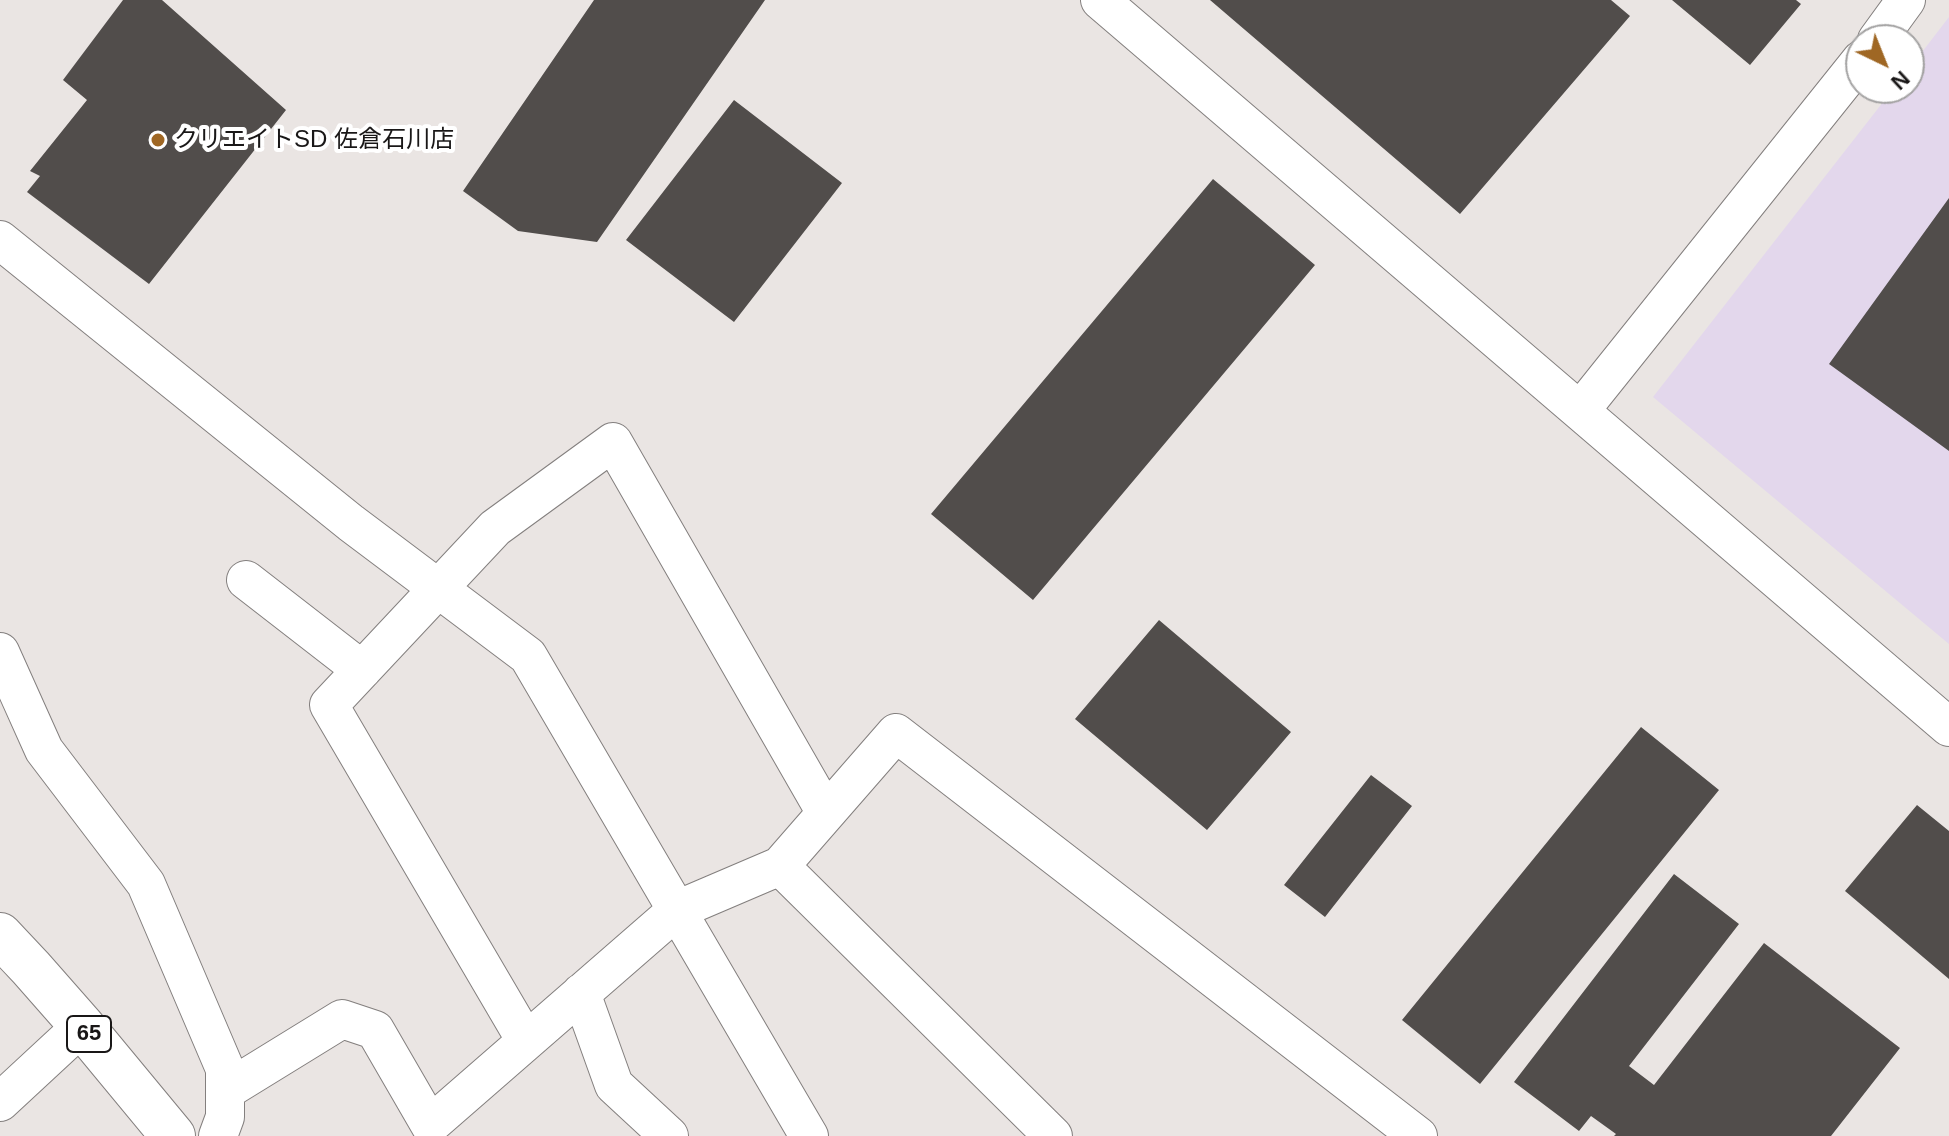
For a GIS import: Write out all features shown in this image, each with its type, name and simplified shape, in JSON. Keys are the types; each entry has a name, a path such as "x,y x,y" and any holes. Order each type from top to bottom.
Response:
{"main road":[{"name":"65","path":"0,935 82,1026 173,1136"}],"street":[{"path":"1100,0 1949,727"},
{"path":"1889,24 1906,0"},
{"path":"1580,411 1845,80"},
{"path":"0,240 338,513 528,656 809,1136"},
{"path":"526,1041 329,705 495,528 613,442 826,813"},
{"path":"246,580 362,670"},
{"path":"0,652 44,750 146,884 225,1069 225,1117 218,1136"},
{"path":"225,1091 342,1019 375,1030 430,1125 677,910 780,866 896,733 1418,1136"},
{"path":"780,866 1053,1136"},
{"path":"581,993 614,1085 669,1136"},
{"path":"0,1102 82,1026"}],"shaded area":[{"path":"1949,17 1949,644 1653,397 1882,104 1925,104 1925,48"}],"building":[{"name":"クリエイトSD 佐倉石川店","path":"123,0 162,0 286,110 149,284 27,192 40,176 30,171 87,100 63,80"},
{"path":"594,0 765,0 597,242 518,231 463,191"},
{"path":"1210,0 1611,0 1630,16 1460,214"},
{"path":"1672,0 1796,0 1801,4 1750,65"},
{"path":"734,100 842,183 734,322 626,240"},
{"path":"1213,179 1315,265 1033,600 931,514"},
{"path":"1949,198 1949,451 1829,364"},
{"path":"1159,620 1291,732 1207,830 1075,719"},
{"path":"1641,727 1719,790 1480,1084 1402,1020"},
{"path":"1371,775 1412,806 1325,917 1284,885"},
{"path":"1917,805 1949,831 1949,979 1845,891"},
{"path":"1674,874 1739,924 1629,1066 1654,1085 1764,943 1900,1048 1831,1136 1614,1136 1616,1134 1591,1116 1579,1131 1514,1082"}],"place":[{"name":"クリエイトSD 佐倉石川店","path":"158,140"}]}
